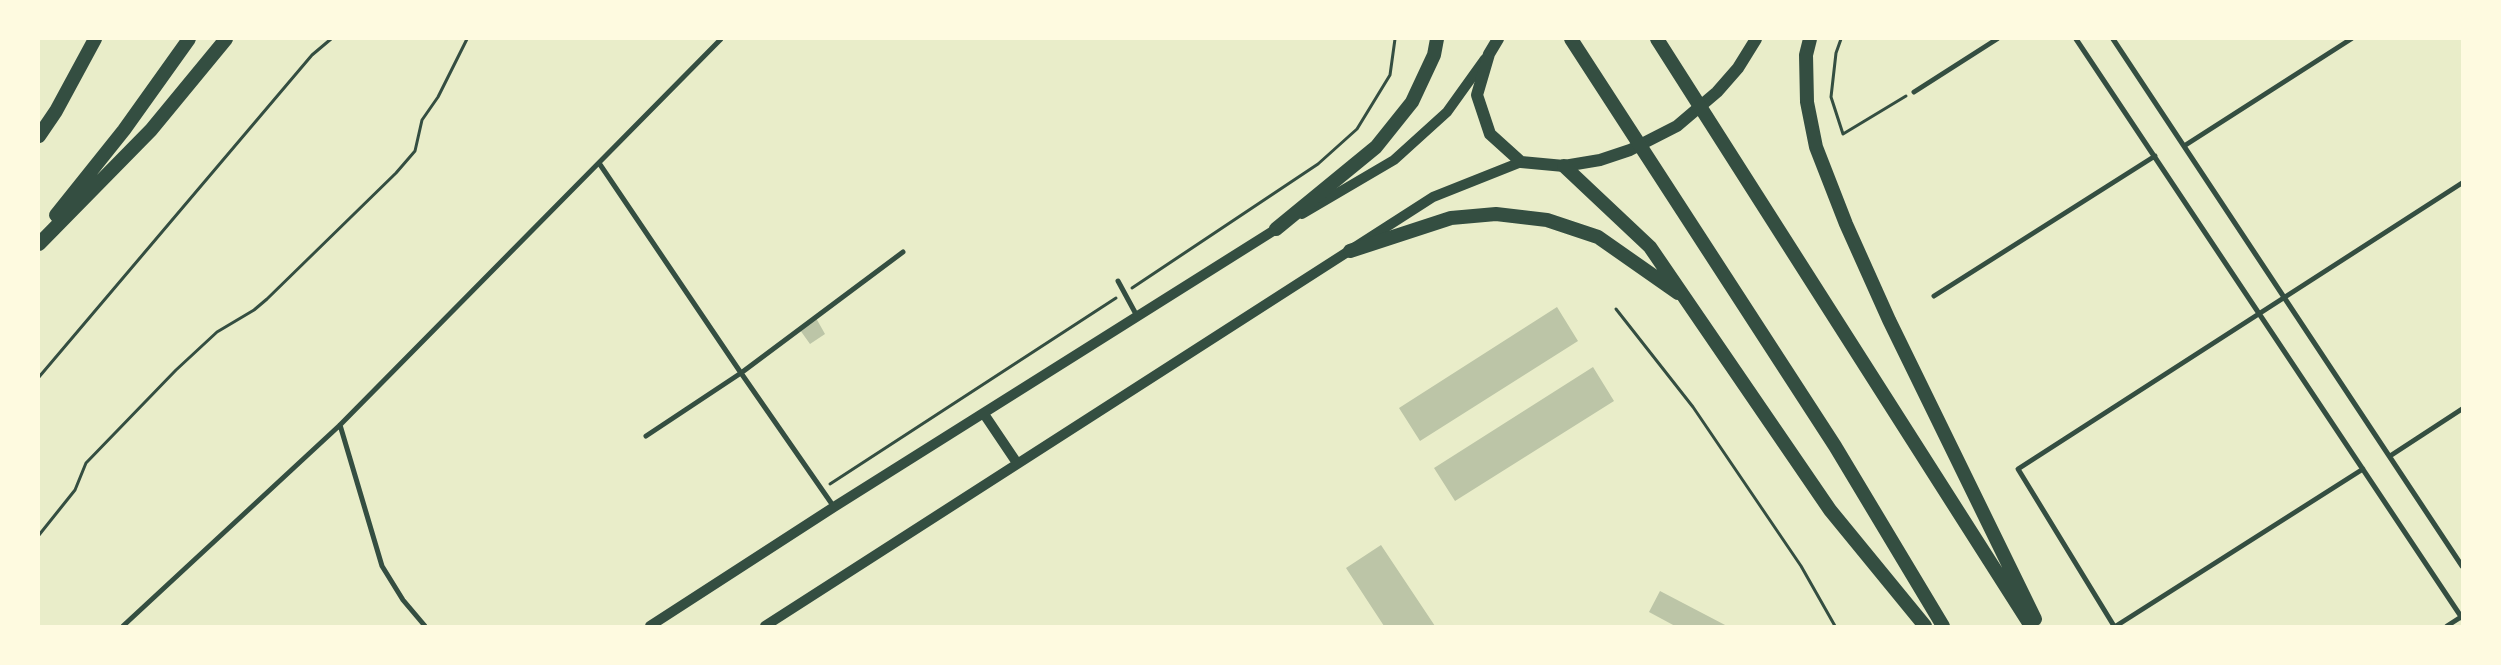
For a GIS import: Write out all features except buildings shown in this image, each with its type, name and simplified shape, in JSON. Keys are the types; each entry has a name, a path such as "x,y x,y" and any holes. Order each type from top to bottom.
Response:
{"highway":[{"path":"39,136 56,111 94,39"},
{"path":"39,237 124,130 189,39"},
{"path":"39,244 151,130 226,39"},
{"path":"1276,229 1376,147 1412,102 1434,55 1437,39"},
{"path":"1571,39 1834,446 1943,626"},
{"path":"1657,39 2031,626"},
{"path":"1810,39 1806,55 1807,102 1816,147 1846,224 1889,320 2038,626"},
{"path":"1564,166 1650,247 1830,510 1925,626"},
{"path":"1350,251 1451,218 1496,214 1547,220 1598,237 1688,301"}],"main road":[{"path":"650,626 834,507 1276,229 1394,160 1447,112 1498,39"},
{"path":"765,626 1016,463 1433,197 1521,162 1564,166 1600,160 1630,150 1677,126 1717,92 1738,68 1756,39"},
{"path":"1489,54 1477,95 1490,134 1521,162"},
{"path":"984,414 1016,463"}],"street":[{"path":"122,626 340,425 721,39"},
{"path":"1914,92 1997,39"},
{"path":"2076,39 2462,618 2446,626"},
{"path":"2113,39 2462,566"},
{"path":"2184,146 2351,39"},
{"path":"1934,296 2155,156"},
{"path":"599,163 834,507"},
{"path":"2363,469 2115,626 2018,469 2462,183"},
{"path":"646,436 741,373 903,252"},
{"path":"1118,281 1138,317"},
{"path":"2390,456 2462,409"},
{"path":"340,425 382,566 403,600 425,626"}],"path":[{"path":"39,377 312,55 331,39"},
{"path":"39,535 75,490 86,463 176,370 218,332 254,310 267,299 396,173 415,151 422,120 438,97 466,39"},
{"path":"1841,39 1836,53 1831,97 1843,134 1914,92"},
{"path":"1616,309 1693,407 1801,566 1835,626"}]}
